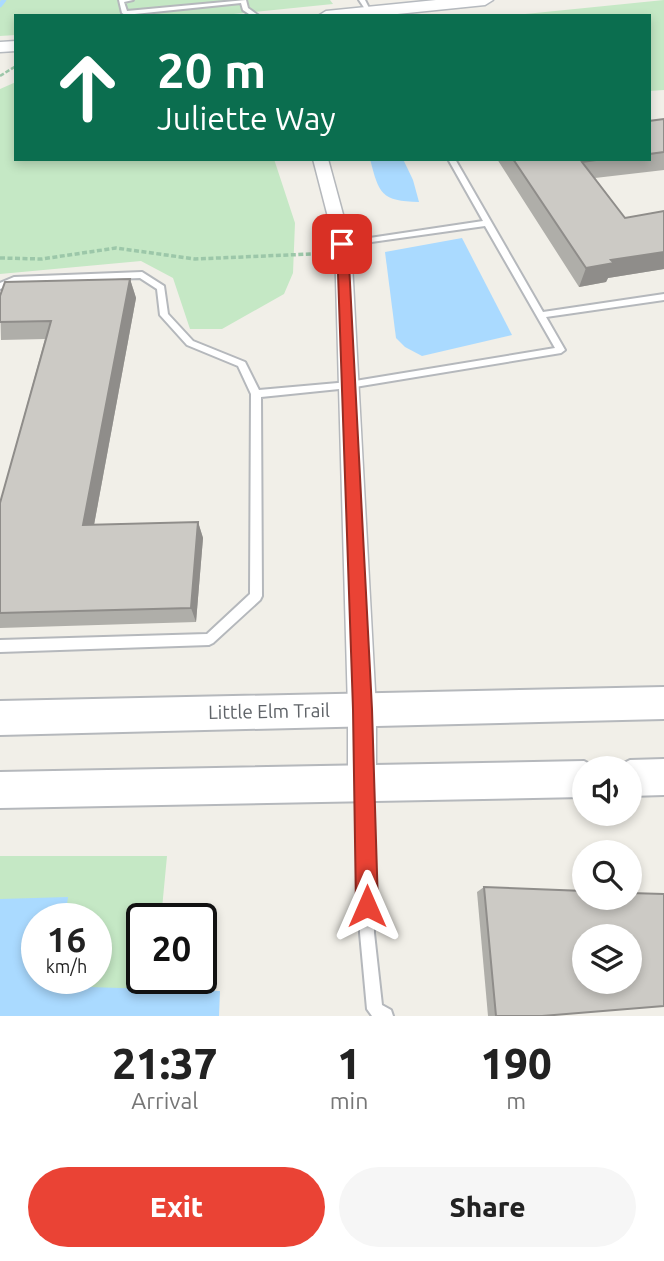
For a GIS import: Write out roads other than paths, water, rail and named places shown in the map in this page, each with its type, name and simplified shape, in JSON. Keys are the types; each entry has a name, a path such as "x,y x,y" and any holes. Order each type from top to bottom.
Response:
{"main road":[{"path":"334,14 365,6 485,0"}],"street":[{"path":"321,161 342,244 362,709 362,783"},
{"name":"Little Elm Trail","path":"0,718 664,703"},
{"path":"642,778 664,777"},
{"path":"0,790 572,779"}],"lane":[{"path":"130,0 121,1 125,13 243,0 246,9 253,14"},
{"path":"256,394 349,385 561,350 452,161"},
{"path":"342,244 487,223"},
{"path":"0,286 13,280 142,275 161,288 164,316 190,343 242,364 256,394 256,596 209,639 0,646"},
{"path":"541,315 664,297"},
{"path":"362,783 367,933 375,1009 385,1016"}],"water":[{"path":"371,161 404,161 419,202 389,197 379,188"},
{"path":"462,238 512,335 422,356 405,347 396,338 385,252"},
{"path":"68,897 67,903 21,903 21,994 112,994 112,988 126,988 126,994 217,994 217,991 220,991 219,1016 0,1016 0,899"}],"waterway":[{"path":"0,5 4,0"}]}
